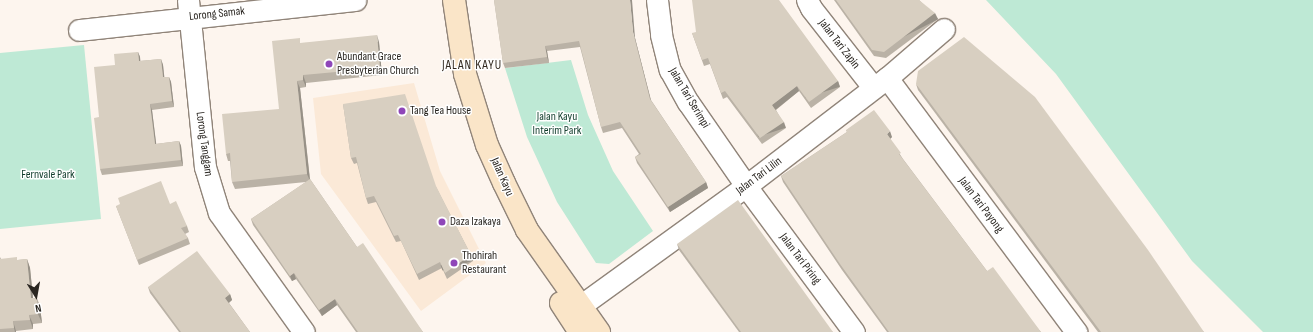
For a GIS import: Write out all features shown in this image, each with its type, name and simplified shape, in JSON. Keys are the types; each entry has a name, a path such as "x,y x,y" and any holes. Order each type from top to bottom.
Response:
{"main road":[{"name":"Jalan Kayu","path":"441,0 453,79 475,152 491,188 517,238 576,318 599,332"},
{"name":"Jalan Kayu","path":"454,0 465,74 487,145 527,230 576,318"}],"street":[{"name":"Lorong Samak","path":"79,30 189,8 355,0"},
{"name":"Jalan Tari Serimpi","path":"657,0 661,35 670,70 688,102 746,186"},
{"name":"Jalan Tari Zapin","path":"807,0 811,8 880,82"},
{"name":"Lorong Tanggam","path":"189,8 205,167 219,213 304,332"},
{"name":"Jalan Tari Lilin","path":"576,318 880,82 944,29"},
{"name":"Jalan Tari Payong","path":"880,82 1076,332"},
{"name":"Jalan Tari Piring","path":"746,186 854,332"}],"shaded area":[{"path":"414,83 440,171 486,263 421,311 321,174 313,98"}],"green space":[{"path":"986,0 1313,0 1313,332 1263,332 1192,261 1056,74"},
{"name":"Fernvale Park","path":"84,45 101,219 0,229 0,53"},
{"name":"Jalan Kayu Interim Park","path":"571,60 588,115 613,171 653,231 609,264 596,263 557,202 527,137 505,68"}],"building":[{"path":"494,0 630,0 633,32 650,99 706,182 668,207 635,157 641,154 620,122 601,127 579,41 545,46 547,57 503,63"},
{"path":"692,0 779,0 838,81 809,102 797,86 772,105 784,122 760,138 725,91 721,93 708,58 702,60 692,33 696,32"},
{"path":"836,0 919,0 935,13 884,52 872,50"},
{"path":"377,35 380,68 303,75 303,80 297,81 307,174 232,182 230,153 226,154 222,114 279,109 272,41 300,38 300,43"},
{"path":"964,37 1035,97 1148,250 1204,332 1101,332 916,84 918,71"},
{"path":"138,52 139,61 161,59 163,77 169,77 172,101 150,104 155,144 179,141 181,160 100,169 94,118 99,117 94,67 115,65 114,54"},
{"path":"405,94 436,186 471,255 445,273 440,262 417,274 398,235 394,236 374,196 366,198 356,157 351,158 343,104"},
{"path":"874,110 890,131 887,134 901,153 899,154 987,271 993,267 1041,332 889,332 840,264 781,176 847,132 846,130"},
{"path":"310,179 357,247 363,243 423,332 358,332 335,299 319,310 294,273 290,276 251,219"},
{"path":"161,181 170,204 176,201 187,226 181,228 188,238 137,260 116,206 120,204 118,198"},
{"path":"738,200 833,332 741,332 677,244"},
{"path":"197,251 230,294 225,298 250,332 181,332 148,287"},
{"path":"17,257 17,260 27,259 31,298 37,298 38,314 29,315 30,320 13,321 14,328 0,329 0,259"}],"place":[{"name":"Abundant Grace Presbyterian Church","path":"329,64"},
{"name":"Tang Tea House","path":"402,111"},
{"name":"Daza Izakaya","path":"442,222"},
{"name":"Thohirah Restaurant","path":"454,263"}],"district":[{"name":"JALAN KAYU","path":"472,65"}]}
